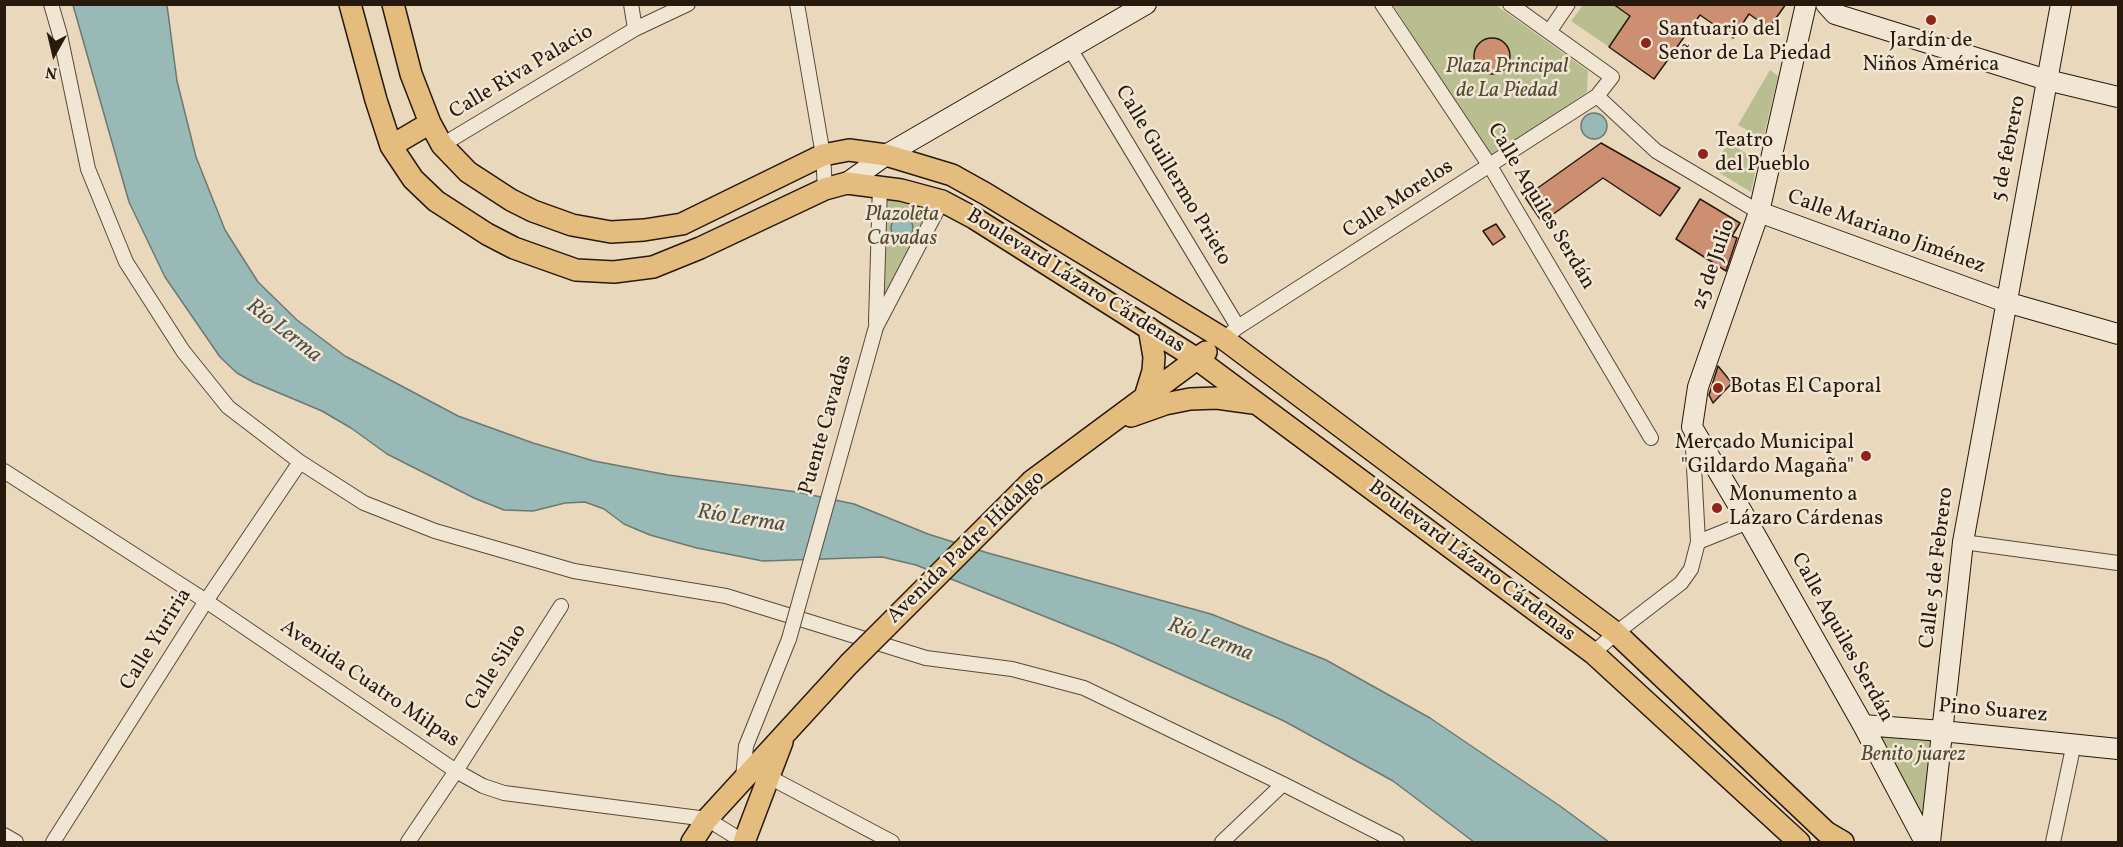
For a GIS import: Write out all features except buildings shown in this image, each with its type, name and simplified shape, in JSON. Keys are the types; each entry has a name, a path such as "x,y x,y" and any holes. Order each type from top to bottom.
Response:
{"main road":[{"name":"Boulevard Lázaro Cárdenas","path":"350,4 376,100 392,146 413,179 436,201 487,234 514,248 576,270 614,272 653,267 700,248 825,189 847,183 880,186 942,201 974,218 1197,359 1593,653 1799,843"},
{"name":"Boulevard Lázaro Cárdenas","path":"393,4 411,74 430,123 442,146 468,172 511,200 533,211 572,225 610,232 682,224 823,155 849,150 886,155 952,175 1231,333 1616,633 1826,832 1843,843"},
{"path":"392,146 430,123"},
{"path":"1145,397 1155,357 1149,328"},
{"name":"Avenida Padre Hidalgo","path":"693,843 707,819 849,664 1032,481 1231,333"},
{"path":"1108,425 1165,404 1190,399 1217,398 1257,403"},
{"name":"Avenida Padre Hidalgo","path":"744,843 786,733"}],"street":[{"path":"51,4 60,35 88,169 126,262 183,351 228,406 300,462 364,503 435,531 564,568 726,596 926,658 1012,669 1084,688 1283,784 1397,843"},
{"path":"631,4 635,29"},
{"name":"Calle Riva Palacio","path":"442,146 635,29 688,4"},
{"path":"797,4 823,155 825,189"},
{"path":"847,183 886,155 1146,4"},
{"name":"Calle Aquiles Serdán","path":"1382,4 1490,166 1650,438"},
{"path":"1510,4 1612,77 1598,96"},
{"path":"1550,32 1568,4"},
{"name":"25 de Julio","path":"1593,653 1681,583 1691,570 1698,542 1692,427 1698,387 1759,212 1806,4"},
{"path":"1826,4 1835,14 2047,80 2118,97"},
{"name":"5 de febrero","path":"2006,302 2061,4"},
{"name":"Calle Guillermo Prieto","path":"1069,47 1231,333"},
{"name":"Calle Morelos","path":"1231,333 1598,96"},
{"name":"Calle Mariano Jiménez","path":"1598,96 1656,151 1759,212 2006,302 2118,334"},
{"path":"876,327 880,186"},
{"path":"876,327 942,201"},
{"name":"Calle 5 de Febrero","path":"1930,843 1963,542 2006,302"},
{"name":"Puente Cavadas","path":"742,779 746,746 789,639 876,327"},
{"name":"Calle Aquiles Serdán","path":"1692,427 1863,725 1925,843"},
{"name":"Calle Yuriria","path":"53,843 206,601 300,462"},
{"name":"Avenida Cuatro Milpas","path":"4,471 206,601 456,771 483,786 504,793 707,819 744,843"},
{"path":"1698,542 1748,522"},
{"path":"1963,542 2118,563"},
{"name":"Calle Silao","path":"408,843 561,606"},
{"name":"Pino Suarez","path":"1863,725 2074,743 2118,749"},
{"path":"2053,843 2074,743"},
{"path":"769,777 892,843"},
{"path":"1222,843 1283,784"},
{"path":"4,835 16,843"}],"green space":[{"name":"Plaza Principal de La Piedad","path":"1393,5 1496,5 1588,71 1587,92 1491,159"},
{"path":"1583,5 1617,5 1616,7 1630,16 1609,47 1571,21"},
{"path":"1770,70 1778,76 1763,139 1738,125"},
{"path":"1728,142 1758,161 1751,192 1713,169"},
{"name":"Plazoleta Cavadas","path":"889,196 909,199 944,213 872,349 871,197"},
{"name":"Benito juarez","path":"1878,730 1937,737 1925,831"}],"water":[{"name":"Río Lerma","path":"73,5 167,5 177,81 196,157 225,230 258,282 297,320 345,356 458,416 533,443 594,461 668,475 797,492 854,504 928,534 988,553 1211,614 1326,660 1430,718 1609,842 1474,842 1393,781 1284,721 1116,645 916,565 882,557 763,561 697,548 650,535 624,524 604,509 585,502 565,503 533,511 504,510 474,498 387,454 351,428 322,411 253,382 237,373 220,357 165,277 129,202"},
{"path":"1594,113 1603,117 1607,126 1603,135 1594,139 1585,135 1581,126 1585,117"},
{"path":"902,217 910,220 913,228 910,236 902,239 894,236 891,228 894,220"}],"place":[{"name":"Jardín de Niños América","path":"1931,20"},
{"name":"Santuario del Señor de La Piedad","path":"1646,43"},
{"name":"Teatro del Pueblo","path":"1703,154"},
{"name":"Botas El Caporal","path":"1718,388"},
{"name":"Mercado Municipal \"Gildardo Magaña\"","path":"1866,456"},
{"name":"Monumento a Lázaro Cárdenas","path":"1717,508"}]}
